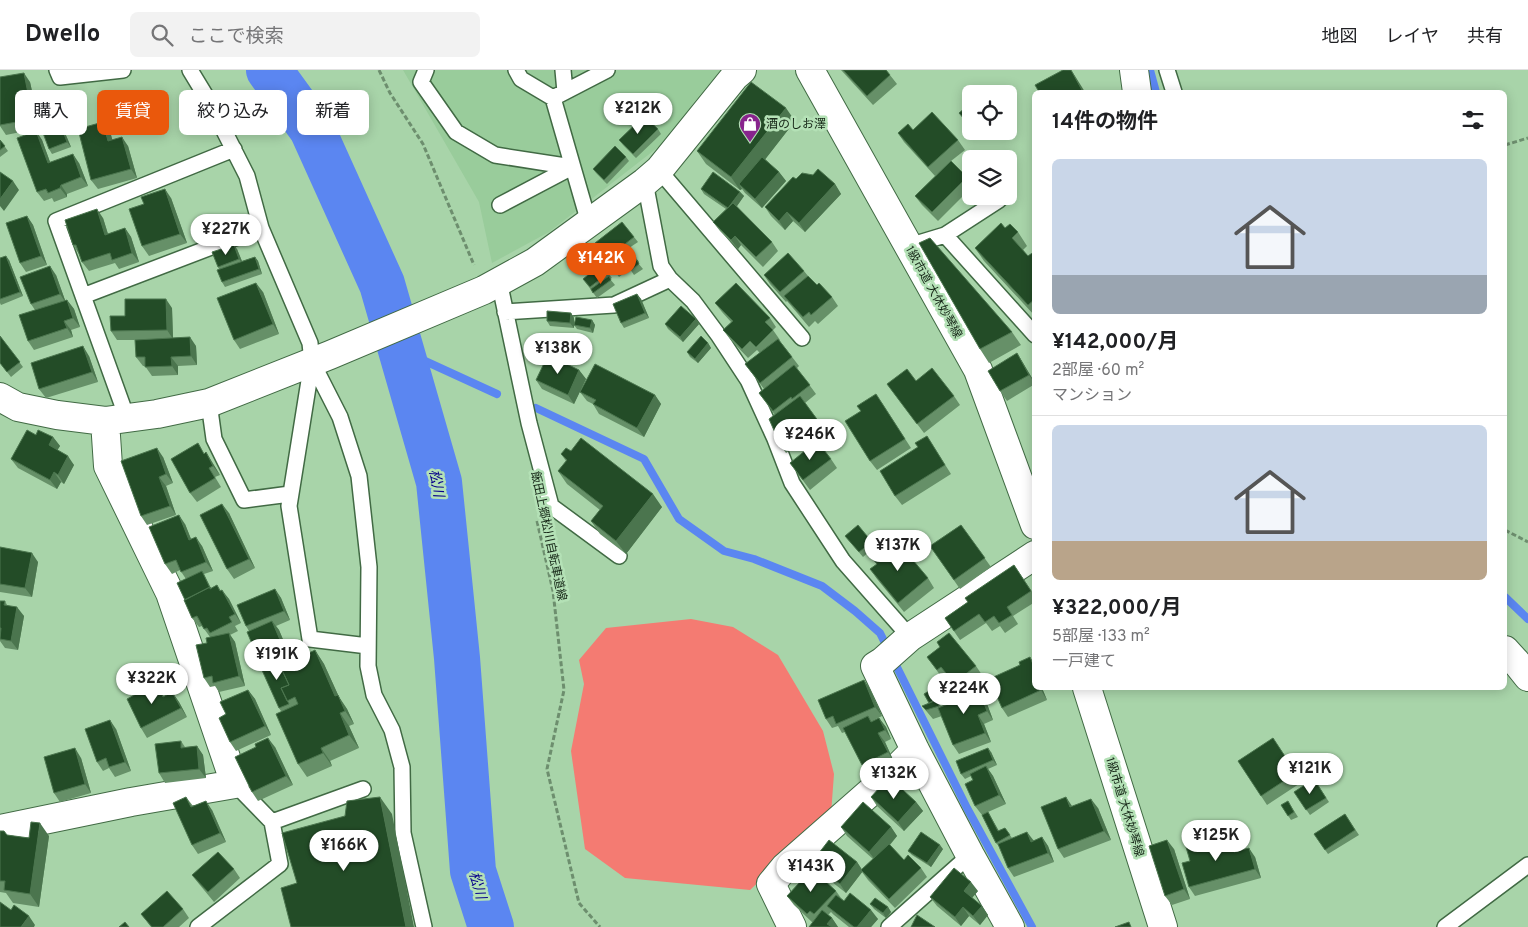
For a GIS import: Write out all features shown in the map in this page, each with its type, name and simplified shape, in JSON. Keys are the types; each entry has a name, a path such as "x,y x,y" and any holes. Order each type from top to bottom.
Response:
{"street":[{"path":"0,396 18,407 57,415 116,419 157,414 209,403 321,358 485,288 535,262 652,176 742,70"},
{"name":"1級市道 大休妙琴線","path":"810,70 978,370 1032,517"},
{"path":"1134,70 1137,90"},
{"path":"0,828 234,784 170,593 108,466 116,419"},
{"path":"1010,927 915,750 875,666 906,640 1032,557"},
{"path":"1507,652 1528,677"},
{"name":"1級市道 大休妙琴線","path":"1088,690 1163,927"},
{"path":"792,927 771,884 784,867 891,774 915,750"}],"lane":[{"path":"56,70 60,77 123,70"},
{"path":"190,70 210,103 247,176 261,228 310,343 321,358 359,476 369,567 368,666 374,695 392,730 402,767 403,833 424,927"},
{"path":"426,70 421,82 456,132 494,155 572,167"},
{"path":"516,70 520,79 559,95 607,70"},
{"path":"563,70 559,95 572,167 589,223"},
{"path":"1167,70 1173,90"},
{"path":"116,419 83,296 56,221 234,149"},
{"path":"500,205 572,167"},
{"path":"652,176 661,266 670,279 693,301 748,380 775,439 792,484 843,561 906,640"},
{"path":"652,176 802,338"},
{"path":"908,247 945,235 992,205"},
{"path":"83,296 261,228"},
{"path":"945,235 1032,332"},
{"path":"505,312 614,305 670,279"},
{"path":"485,288 505,312 529,424 551,506 619,556"},
{"path":"321,358 290,494 289,506 310,639 368,646"},
{"path":"209,403 214,439 244,500 290,494"},
{"path":"198,927 280,864 272,822 234,784"},
{"path":"272,822 363,788"},
{"path":"889,927 970,855"},
{"path":"1445,927 1528,865"}],"path":[{"path":"380,70 390,93 423,144 485,288"},
{"path":"1507,144 1528,138"},
{"name":"飯田上郷松川自転車道線","path":"536,514 554,591 564,690 547,769 579,903 600,927"},
{"path":"1507,531 1528,542"}],"shaded area":[{"path":"403,70 721,70 694,102 670,138 549,232 492,263 479,202"},
{"path":"691,619 733,627 778,655 823,731 834,774 831,814 750,890 625,878 585,849 571,751 584,684 579,660 606,628"}],"building":[{"path":"843,70 886,70 890,75 867,96"},
{"path":"1063,70 1071,70 1082,90 1038,90 1035,85"},
{"path":"24,73 27,90 15,90 15,122 0,125 0,77"},
{"name":"酒のしお澤","path":"751,82 786,108 731,177 697,151"},
{"path":"932,112 958,140 928,167 898,133 908,124 913,130"},
{"path":"644,116 658,129 633,154 619,140"},
{"path":"97,124 97,135 106,135 108,141 122,137 131,169 91,180 80,135 87,135 87,126"},
{"path":"25,135 38,135 48,163 73,154 81,177 61,185 60,188 48,193 46,189 37,192 17,138"},
{"path":"44,135 64,135 67,142 49,149"},
{"path":"0,140 5,146 0,150"},
{"path":"615,146 626,157 604,180 593,169"},
{"path":"762,157 779,172 755,199 739,184"},
{"path":"951,161 962,172 962,182 932,212 915,196"},
{"path":"818,169 835,184 799,223 787,212 779,221 765,207 793,177 796,179 802,173 813,175"},
{"path":"0,172 13,181 0,199"},
{"path":"713,172 740,192 728,208 701,189"},
{"path":"165,189 180,234 142,246 129,209 144,204 141,197"},
{"path":"733,203 772,242 756,257 735,236 731,240 713,222"},
{"path":"97,209 105,235 125,228 132,253 112,260 110,253 82,262 76,245 73,245 65,220"},
{"path":"27,216 41,256 20,263 6,223"},
{"path":"622,222 634,237 607,258 595,243"},
{"path":"1001,223 1005,228 1010,224 1018,232 1012,238 1028,256 1032,253 1032,302 1028,305 975,248"},
{"path":"930,238 1012,332 980,349 919,243"},
{"path":"234,245 239,259 218,267 212,252"},
{"path":"627,245 636,258 616,272 607,260"},
{"path":"590,248 600,262 586,272 577,258"},
{"path":"788,253 804,271 780,292 764,275"},
{"path":"6,256 20,292 0,299 0,258"},
{"path":"255,257 259,269 222,282 217,270"},
{"path":"637,260 639,264 631,270 628,266"},
{"path":"602,264 608,273 590,287 583,279"},
{"path":"50,266 60,294 31,304 20,277"},
{"path":"609,276 611,280 593,293 591,289"},
{"path":"808,276 817,285 819,283 832,297 811,315 809,312 803,317 784,296"},
{"path":"256,283 273,324 234,340 217,298"},
{"path":"736,283 770,318 765,322 773,330 756,347 750,341 742,349 723,330 733,321 715,303"},
{"path":"637,294 645,313 621,323 613,304"},
{"path":"125,299 166,299 167,330 111,331 110,316 125,316"},
{"path":"67,300 73,318 64,321 67,328 28,341 19,315"},
{"path":"681,306 696,319 680,337 665,324"},
{"path":"547,311 571,313 570,323 547,321"},
{"path":"576,317 592,320 590,328 574,325"},
{"path":"0,336 20,362 7,372 0,363"},
{"path":"701,336 708,343 695,359 687,352"},
{"path":"190,337 191,356 171,357 172,366 145,367 145,357 136,357 135,340"},
{"path":"778,339 792,357 760,383 745,364"},
{"path":"83,346 92,372 39,389 31,363"},
{"path":"1017,353 1029,375 1000,391 988,371"},
{"path":"548,355 579,370 568,395 536,380"},
{"path":"595,364 655,395 637,428 593,404 596,400 580,392"},
{"path":"794,365 810,385 773,411 759,393"},
{"path":"932,368 954,396 917,424 887,384 907,369 916,381"},
{"path":"876,394 905,439 870,461 845,421 861,411 857,406"},
{"path":"800,396 819,422 796,438 793,434 780,444 769,419"},
{"path":"27,430 36,435 38,430 53,437 49,445 68,456 58,475 54,472 50,480 11,459"},
{"path":"927,436 945,465 895,496 880,471 918,447 915,443"},
{"path":"581,438 653,494 616,541 591,521 603,506 558,471 567,460 561,454 566,448 571,451"},
{"path":"817,441 831,459 803,480 790,463"},
{"path":"198,443 204,454 206,452 213,466 209,468 215,478 190,493 171,459"},
{"path":"157,448 166,474 159,477 170,506 141,516 121,461"},
{"path":"222,504 249,559 227,569 200,515"},
{"path":"179,515 189,540 196,537 206,562 181,572 176,560 165,564 149,527"},
{"path":"858,525 872,542 859,552 845,536"},
{"path":"961,525 985,558 954,580 930,546"},
{"path":"896,540 928,578 898,603 870,569 877,564 873,559"},
{"path":"0,547 32,553 25,588 0,584"},
{"path":"1014,565 1031,591 1007,607 1012,615 999,623 994,616 985,622 979,614 954,631 945,618 968,602 965,598"},
{"path":"202,571 210,587 185,600 177,583"},
{"path":"217,585 220,591 222,590 235,614 229,617 232,622 210,633 207,628 204,629 197,616 192,618 184,600"},
{"path":"275,589 284,611 246,626 237,605"},
{"path":"0,601 5,601 4,605 17,607 11,641 0,639"},
{"path":"272,621 283,647 258,658 247,632"},
{"path":"229,633 239,676 213,683 212,676 204,678 196,645 207,643 206,638"},
{"path":"949,633 976,666 954,683 941,667 937,670 927,657 940,647 937,642"},
{"path":"315,650 335,696 338,695 345,711 340,713 349,735 321,748 323,753 298,764 276,714 298,704 295,697 287,701 281,688 289,685 282,670 307,659 305,655"},
{"path":"1030,657 1032,662 1032,690 1041,690 1002,708 989,679 1020,665 1019,662"},
{"path":"282,659 286,668 282,670 289,685 281,688 289,704 279,708 261,668"},
{"path":"864,680 875,707 836,724 833,716 826,719 818,700"},
{"path":"156,683 163,697 172,692 181,708 141,728 127,699"},
{"path":"976,683 987,711 978,715 985,733 953,745 938,708 956,701 953,692"},
{"path":"940,684 946,693 929,703 924,694"},
{"path":"248,690 265,726 230,742 219,718 226,714 220,702"},
{"path":"937,700 939,706 926,710 922,706"},
{"path":"868,716 871,722 879,718 885,730 878,733 888,752 862,765 843,728"},
{"path":"110,720 125,762 109,767 106,758 97,762 85,729"},
{"path":"268,738 286,776 252,792 235,757 256,747 255,744"},
{"path":"1273,738 1296,773 1261,796 1238,761"},
{"path":"181,741 181,748 197,746 199,769 159,773 155,744"},
{"path":"75,748 85,784 54,793 44,757"},
{"path":"988,748 993,760 961,774 956,761"},
{"path":"986,766 999,795 975,806 965,784 973,780 970,774"},
{"path":"889,777 916,802 898,822 871,797"},
{"path":"1314,779 1326,798 1306,810 1294,792"},
{"path":"186,797 191,807 206,801 220,833 192,845 173,803"},
{"path":"380,797 406,927 291,927 281,888 297,883 282,833 345,816 347,801"},
{"path":"1066,797 1070,807 1091,799 1104,831 1058,849 1041,807"},
{"path":"1288,801 1294,812 1288,816 1281,805"},
{"path":"863,802 891,827 869,852 841,827"},
{"path":"988,812 998,831 1005,828 1010,835 996,843 982,815"},
{"path":"1345,814 1355,830 1325,850 1314,834"},
{"path":"31,822 40,823 30,894 4,890 5,881 0,881 0,831 4,831 7,835 29,838"},
{"path":"921,832 940,845 927,863 908,851"},
{"path":"1027,832 1031,842 1042,837 1048,853 1008,868 998,844"},
{"path":"1230,836 1234,852 1249,848 1255,869 1189,887 1182,863 1190,861 1186,847"},
{"path":"829,840 857,862 840,884 812,862"},
{"path":"1167,840 1184,889 1165,896 1149,846"},
{"path":"889,844 904,860 908,855 921,868 889,899 861,870"},
{"path":"218,852 234,869 208,892 192,875"},
{"path":"954,868 971,882 964,891 982,906 973,916 963,907 955,917 930,897"},
{"path":"812,869 836,891 814,914 810,911 807,914 787,896"},
{"path":"167,891 183,909 163,927 152,927 141,914"},
{"path":"850,893 871,910 857,927 854,927 827,906 836,895 844,901"},
{"path":"875,898 888,907 883,913 870,904"},
{"path":"0,902 11,910 14,905 29,916 21,927 0,927"},
{"path":"822,910 832,918 827,924 832,927 809,927"},
{"path":"917,915 935,927 911,927"},
{"path":"125,922 129,927 119,927"},
{"path":"1129,922 1131,927 1115,927"}],"waterway":[{"name":"松川","path":"269,70 312,129 382,284 439,482 457,658 473,871 491,927"},
{"path":"1150,70 1155,90"},
{"path":"401,350 497,394"},
{"path":"536,408 644,459 679,519 724,551 754,559 822,586 880,633 967,808 1032,927"},
{"path":"1507,599 1528,619"}],"place":[{"name":"酒のしお澤","path":"750,143"}]}
